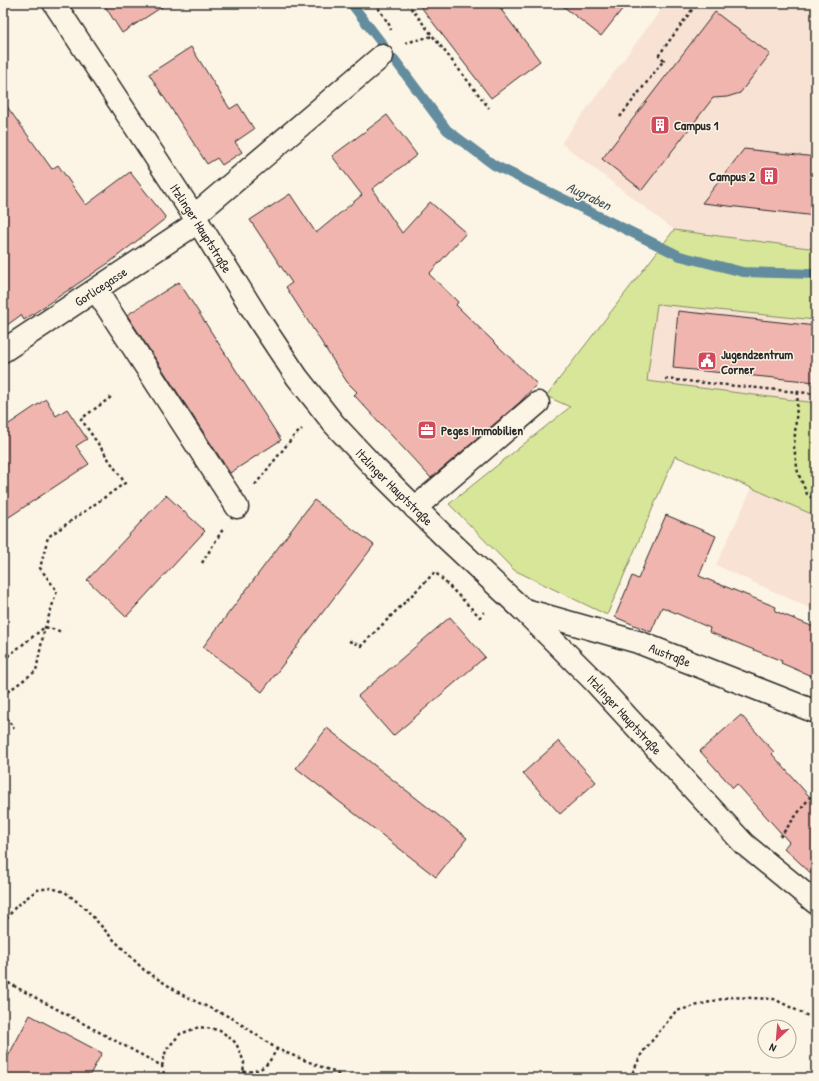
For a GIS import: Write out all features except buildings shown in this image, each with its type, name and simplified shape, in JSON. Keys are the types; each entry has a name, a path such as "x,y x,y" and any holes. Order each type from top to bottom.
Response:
{"street":[{"name":"Itzlinger Hauptstraße","path":"54,3 196,219 268,333 298,377 334,424 374,467 444,536 521,608 595,682 744,844 816,903"},
{"name":"Gorlicegasse","path":"3,351 96,290 196,219 390,50"},
{"path":"96,290 237,507"},
{"path":"416,508 538,403"},
{"name":"Austraße","path":"521,608 638,642 816,712"}],"path":[{"path":"375,3 390,26 392,33"},
{"path":"407,3 489,108"},
{"path":"501,10 510,3"},
{"path":"620,117 664,60 659,55 697,3"},
{"path":"390,50 433,36"},
{"path":"665,379 816,394"},
{"path":"798,392 794,447 798,473 807,494 816,502"},
{"path":"3,695 36,671 45,628 57,592 40,568 48,537 125,483 80,419 111,397"},
{"path":"202,563 237,507 293,437 324,410"},
{"path":"349,641 361,646 435,572 480,617 503,592"},
{"path":"3,660 45,628 63,632"},
{"path":"3,712 14,729"},
{"path":"762,859 816,789"},
{"path":"3,924 16,906 37,890 51,888 65,892 85,908 144,970 186,997 232,1018 277,1049 334,1072 345,1078"},
{"path":"3,980 162,1066"},
{"path":"630,1078 642,1053 676,1012 729,997 774,999 816,1020"},
{"path":"165,1078 162,1066 166,1050 180,1034 199,1027 220,1030 236,1043 244,1062 243,1078"},
{"path":"243,1072 253,1072 265,1067 277,1049"}],"shaded area":[{"path":"666,3 816,3 816,611 716,565 752,488 675,455 546,396 674,230 561,143"}],"green space":[{"path":"674,230 816,249 816,320 657,304 647,381 816,403 816,456 814,462 816,463 816,516 675,456 607,615 514,570 449,504 570,407 546,396"}],"waterway":[{"name":"Augraben","path":"351,3 383,45"},
{"name":"Augraben","path":"394,59 447,130 494,165 680,256 743,272 816,274"}],"place":[{"name":"Campus 1","path":"660,125"},
{"name":"Campus 2","path":"769,176"},
{"name":"Jugendzentrum Corner","path":"707,361"},
{"name":"Peges Immobilien","path":"427,430"}]}
